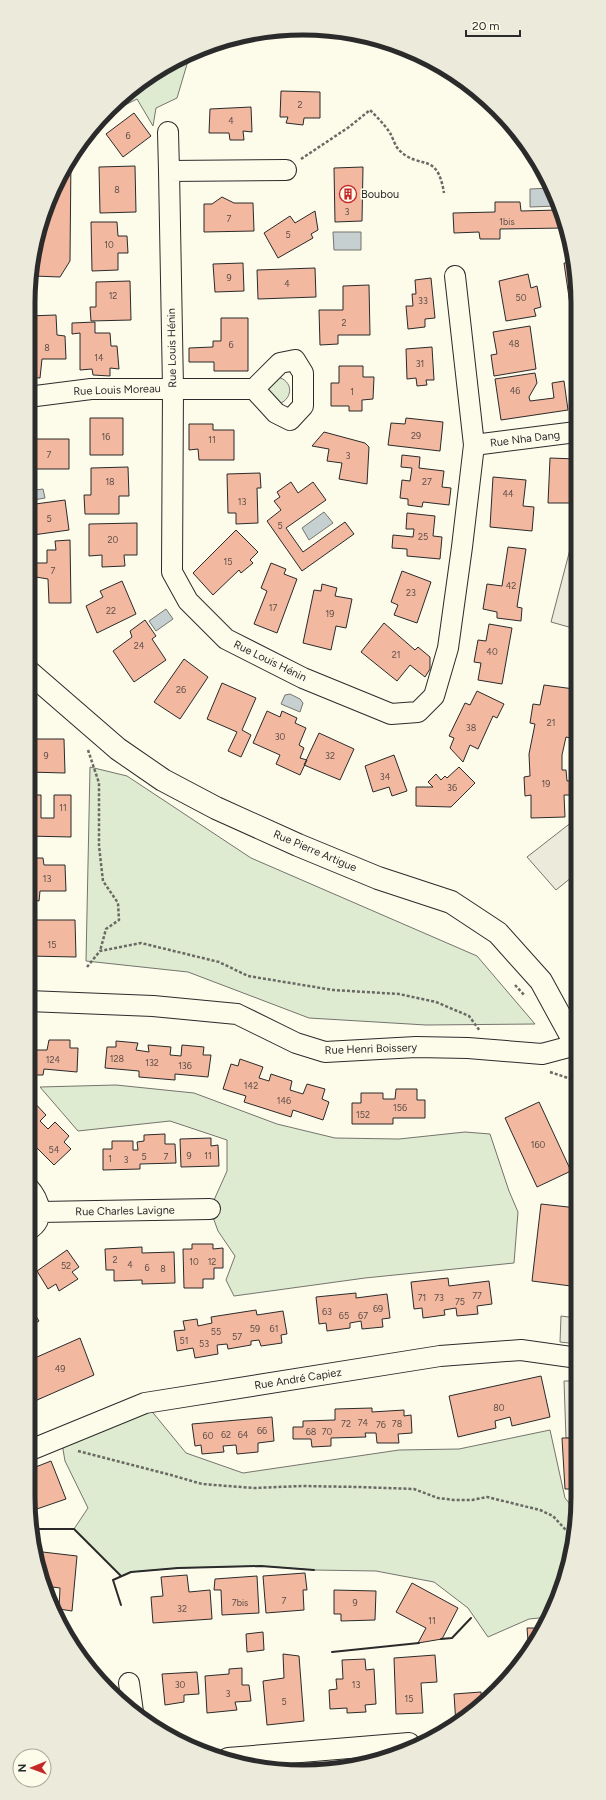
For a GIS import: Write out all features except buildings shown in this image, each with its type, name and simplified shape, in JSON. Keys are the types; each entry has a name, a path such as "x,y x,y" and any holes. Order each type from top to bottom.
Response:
{"main road":[{"name":"Rue Pierre Artigue","path":"35,677 118,749 163,780 216,808 298,845 378,878 451,902 498,932 541,982 571,1035"}],"street":[{"name":"Rue Louis Hénin","path":"168,132 173,388 172,572 188,601 226,640 303,678 391,714 418,712 434,696 448,648 474,445 455,276"},
{"path":"169,171 286,170"},
{"name":"Rue Louis Moreau","path":"35,396 91,389 254,389"},
{"name":"Rue Nha Dang","path":"474,445 571,433"},
{"name":"Rue Henri Boissery","path":"35,1001 153,1006 237,1014 296,1043 325,1052 416,1047 495,1050 542,1054 571,1047"},
{"path":"35,1197 39,1202 40,1212 38,1220 35,1224"},
{"name":"Rue Charles Lavigne","path":"40,1212 210,1209"},
{"name":"Rue André Capiez","path":"35,1448 145,1403 432,1357 521,1350 571,1357"},
{"path":"129,1683 132,1703"},
{"path":"239,1757 409,1743"}],"path":[{"path":"286,170 349,127 370,110 390,132 398,150 412,158 424,161 436,168 442,178 444,193"},
{"path":"85,744 99,783 99,846 103,881 118,903 119,920 106,929 100,950 88,967"},
{"path":"100,950 141,943 219,962 248,976 333,990 399,994 436,1002 469,1016 495,1050"},
{"path":"546,1070 571,1079"},
{"path":"53,1441 58,1446 202,1484 254,1488 302,1486 414,1489 438,1498 454,1500 472,1500 487,1496 540,1510 553,1516 569,1533"}],"green space":[{"path":"188,61 177,98 156,108 153,126 137,99 119,108 154,80"},
{"path":"277,377 286,382 290,389 287,398 279,404 264,387"},
{"path":"90,767 127,776 251,858 477,956 535,1024 426,1025 309,1018 188,972 86,961"},
{"path":"116,1085 194,1093 277,1124 335,1138 399,1139 465,1132 490,1134 509,1191 518,1212 514,1263 365,1278 234,1296 226,1280 235,1256 218,1231 210,1209 227,1171 227,1140 170,1121 78,1131 40,1087"},
{"path":"145,1403 186,1453 243,1473 399,1450 459,1449 550,1430 565,1498 571,1505 569,1532 562,1566 551,1600 542,1618 529,1619 488,1637 468,1608 434,1582 376,1571 314,1570 261,1566 178,1568 131,1572 121,1576 74,1529 88,1508 65,1461 61,1438"}],"shaded area":[{"path":"545,188 553,206 530,207 530,189"},
{"path":"333,232 361,232 361,250 334,250"},
{"path":"43,489 45,498 35,500 35,490"},
{"path":"324,512 333,523 309,540 302,528"},
{"path":"571,546 571,628 551,622"},
{"path":"166,609 173,619 156,631 149,621"},
{"path":"290,694 300,699 303,703 300,712 281,704 285,695"},
{"path":"571,823 571,878 556,890 527,857"},
{"path":"561,1316 571,1317 571,1343 560,1342"},
{"path":"564,1381 571,1381 571,1438 566,1438"}],"wall":[{"path":"37,1529 74,1529 121,1576"},
{"path":"121,1605 113,1580 131,1572 178,1568 261,1566 314,1570"},
{"path":"441,1639 452,1638 471,1618"},
{"path":"332,1652 419,1643"}],"place":[{"name":"Boubou","path":"348,194"}]}
